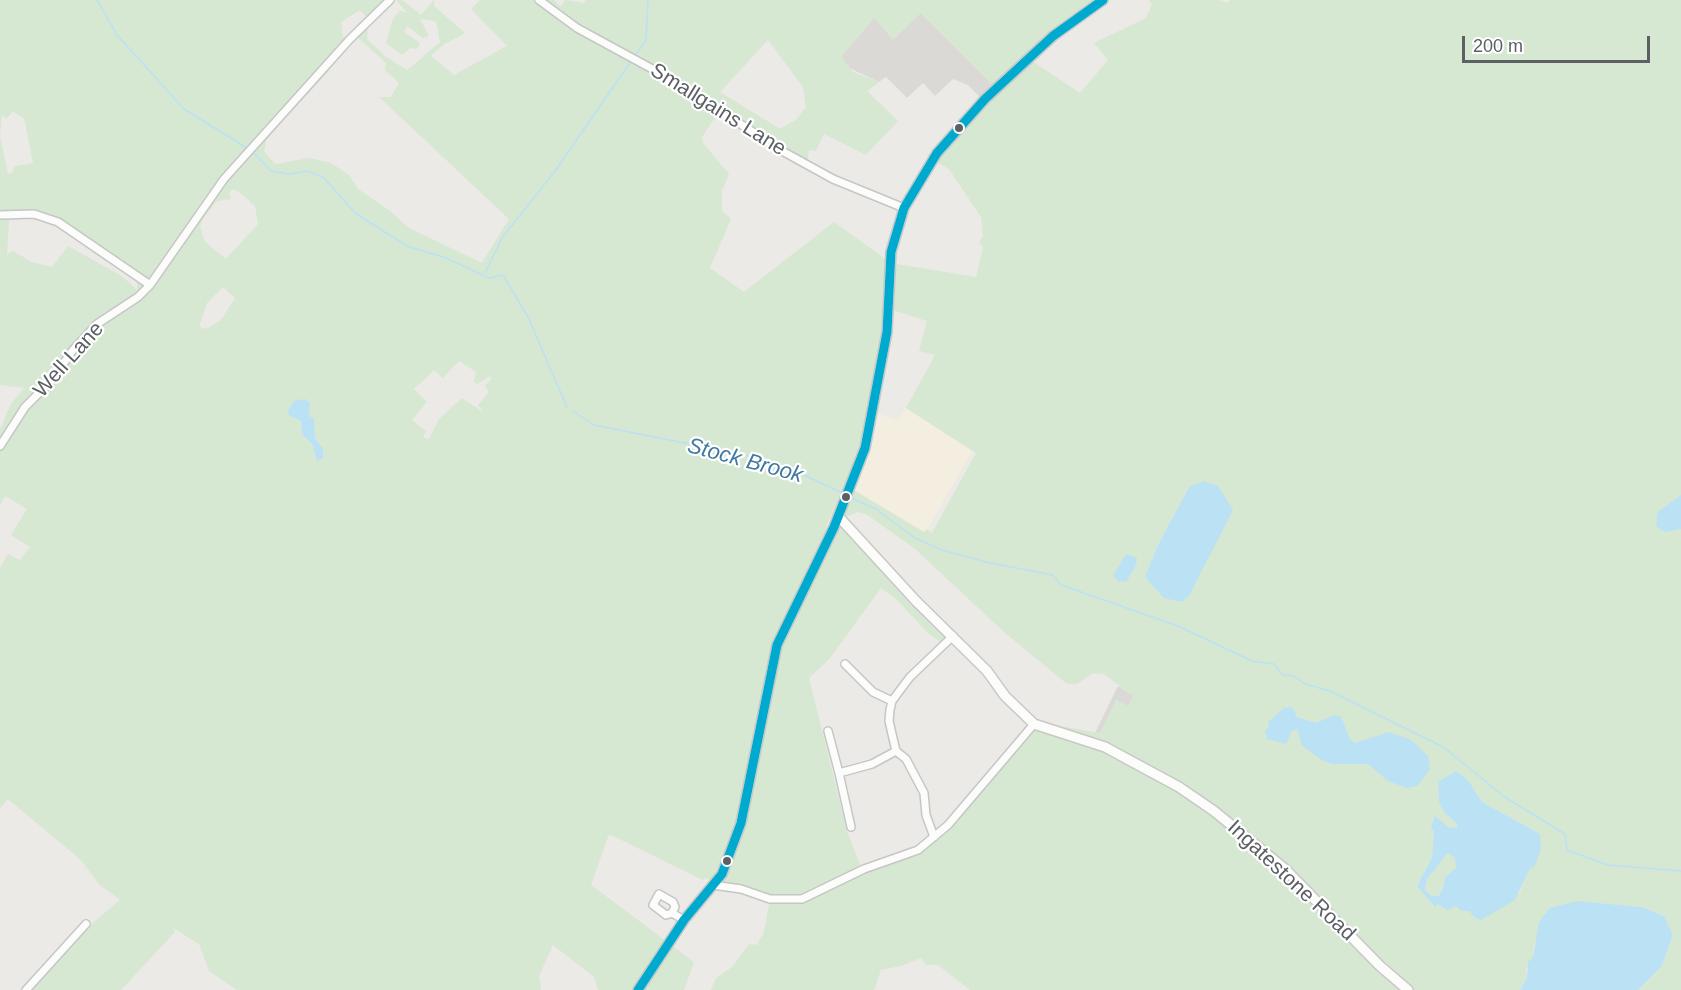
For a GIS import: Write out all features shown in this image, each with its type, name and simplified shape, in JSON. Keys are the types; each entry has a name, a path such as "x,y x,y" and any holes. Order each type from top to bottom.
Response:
{"main road":[{"path":"638,990 684,920 727,864 741,823 777,645 838,516 865,448 887,332 891,252 904,208 937,153 985,99 1053,36 1103,0"},
{"name":"Ingatestone Road","path":"838,516 916,601 987,671 1005,696 1034,724 1105,747 1179,787 1214,811 1285,869 1380,966 1408,990"}],"street":[{"path":"0,215 34,214 58,222 150,285 225,179 282,118 350,39 390,0"},
{"name":"Smallgains Lane","path":"539,0 577,28 717,107 784,152 833,179 904,208"},
{"name":"Well Lane","path":"0,446 25,407 51,381 97,324 138,297 150,285"},
{"path":"934,837 926,815 924,793 906,759 896,751 889,721 892,701 917,670 953,636"},
{"path":"844,664 873,692 892,701"},
{"path":"713,885 741,889 770,899 802,899 864,869 918,850 948,825 1034,724"},
{"path":"828,732 851,827"},
{"path":"839,773 872,764 896,751"},
{"path":"672,913 684,920"},
{"path":"26,990 86,924"}],"shaded area":[{"path":"921,13 994,86 981,98 968,85 953,79 935,96 923,83 907,98 886,77 879,82 847,67 841,56 874,18"},
{"path":"906,408 972,451 925,533 852,489 872,411 898,421"},
{"path":"1118,686 1134,696 1128,706 1116,700 1097,741 1092,739"}],"green space":[{"path":"0,0 385,0 367,18 360,10 341,22 343,37 348,42 333,59 334,64 327,73 266,140 264,151 275,164 309,158 331,163 349,175 358,189 390,211 409,228 482,263 509,219 379,97 391,97 399,83 385,70 386,63 355,35 368,25 367,39 386,57 407,70 440,42 436,21 420,19 429,36 423,38 407,26 404,32 420,43 417,49 410,48 402,55 386,43 393,19 400,11 407,13 396,0 402,0 421,15 434,0 434,6 465,33 443,45 431,56 454,75 507,46 471,9 480,0 554,0 561,7 565,0 584,3 586,0 1092,0 1049,32 1029,59 1080,93 1108,60 1094,43 1146,18 1152,4 1149,0 1220,0 1227,3 1230,0 1681,0 1681,990 1638,990 1662,966 1673,935 1664,916 1642,907 1578,901 1534,945 1533,957 1526,970 1527,978 1520,990 970,990 938,965 926,965 921,958 901,966 881,970 874,990 711,990 716,978 732,967 749,944 757,945 764,932 770,899 705,878 703,880 609,834 591,885 694,962 684,990 598,990 594,977 553,945 539,976 541,990 237,990 209,971 199,944 173,928 175,932 121,990 29,990 89,926 120,900 99,884 81,860 8,799 0,808 0,568 8,554 20,560 30,547 11,535 27,509 5,496 0,506 0,429 11,404 24,388 0,385","holes":["921,13 994,86 935,161 949,169 981,217 983,236 979,242 983,248 976,277 891,263 834,222 744,292 710,268 731,219 722,211 722,191 729,174 703,143 702,137 720,110 807,164 809,150 816,151 824,134 866,155 898,121 867,91 879,82 853,72 841,57 874,18 893,40","768,40 803,87 806,107 796,120 780,129 720,92","13,112 24,118 33,163 15,166 12,173 8,174 0,135 2,115 6,119","232,189 238,191 255,206 258,224 226,259 205,242 200,227 202,220 217,201 231,199 229,193","24,214 58,222 137,276 137,290 123,277 68,246 52,267 32,262 13,251 7,255 9,220","223,287 235,298 221,320 206,329 199,327 207,303","889,309 927,321 919,351 935,355 906,408 976,453 932,533 927,529 924,532 852,489 865,448","459,361 476,372 474,381 477,384 490,376 491,379 485,386 489,392 478,405 483,412 462,398 439,419 429,439 423,438 426,431 412,420 427,402 414,389 434,370 443,378","294,401 314,426 315,438 321,446 317,460 312,444 303,434 301,421 288,410","1218,486 1182,602 1145,577 1158,545 1189,487","837,503 842,505 840,510 846,517 857,512 866,514 914,548 1003,631 1067,684 1077,684 1093,673 1104,674 1133,696 1128,706 1116,700 1100,733 1042,723 1014,744 934,837 918,850 862,870 847,831 809,678 830,658 881,588 897,600 930,635 945,645 953,636 838,516 831,530 826,526","1456,771 1468,780 1482,802 1540,834 1520,892 1474,917 1469,911 1461,911 1456,906 1437,904 1417,886 1432,857 1435,817 1448,827 1457,828 1457,824 1444,812 1439,802 1438,783"]},
{"path":"1448,853 1455,858 1456,868 1445,877 1443,889 1437,896 1432,896 1425,890 1427,879"}],"water":[{"path":"305,399 310,403 309,416 314,419 315,438 323,449 323,458 317,461 312,444 302,434 301,421 289,415 288,410 294,401"},
{"path":"1204,481 1218,486 1233,510 1189,596 1182,602 1164,598 1145,577 1158,545 1189,487"},
{"path":"1681,495 1681,529 1665,532 1656,526 1658,512"},
{"path":"1126,554 1137,558 1136,565 1126,582 1118,581 1113,576"},
{"path":"1292,707 1297,717 1316,723 1335,715 1341,717 1350,739 1355,743 1389,732 1411,740 1428,756 1430,769 1417,786 1407,788 1388,781 1368,764 1332,764 1320,759 1302,745 1297,729 1292,731 1286,744 1267,739 1265,730 1269,728 1268,722 1284,708"},
{"path":"1456,771 1468,780 1482,802 1540,834 1541,850 1515,900 1481,920 1469,911 1461,911 1456,906 1448,910 1438,904 1435,907 1417,886 1432,857 1434,832 1431,827 1435,816 1448,827 1457,828 1457,824 1444,812 1439,802 1438,782","holes":["1448,853 1455,858 1456,868 1445,877 1443,889 1438,896 1432,896 1425,890 1427,879"]},
{"path":"1578,901 1642,907 1664,916 1673,935 1662,966 1638,990 1520,990 1527,978 1528,962 1533,957 1539,922 1550,908"}],"waterway":[{"path":"97,0 117,35 184,109 247,148"},
{"name":"Stock Brook","path":"635,56 646,40 648,0"},
{"path":"485,273 502,238 555,171 632,60"},
{"path":"253,152 271,171 289,174 308,171 324,178 355,213 407,246 446,258 489,278 503,275 528,317 567,407"},
{"name":"Stock Brook","path":"573,411 594,425 745,455 802,474 842,493"},
{"path":"849,497 876,509 915,538 942,550 990,563 1053,575 1061,585 1178,626 1252,661 1274,664 1282,675 1294,676 1305,684 1330,691 1445,748 1503,796 1565,834 1567,850 1608,865 1681,871"}],"transit line":[{"path":"638,990 684,920 722,874 741,823 777,645 834,527 865,448 887,332 891,252 904,208 937,153 985,99 1053,36 1103,0"}]}
